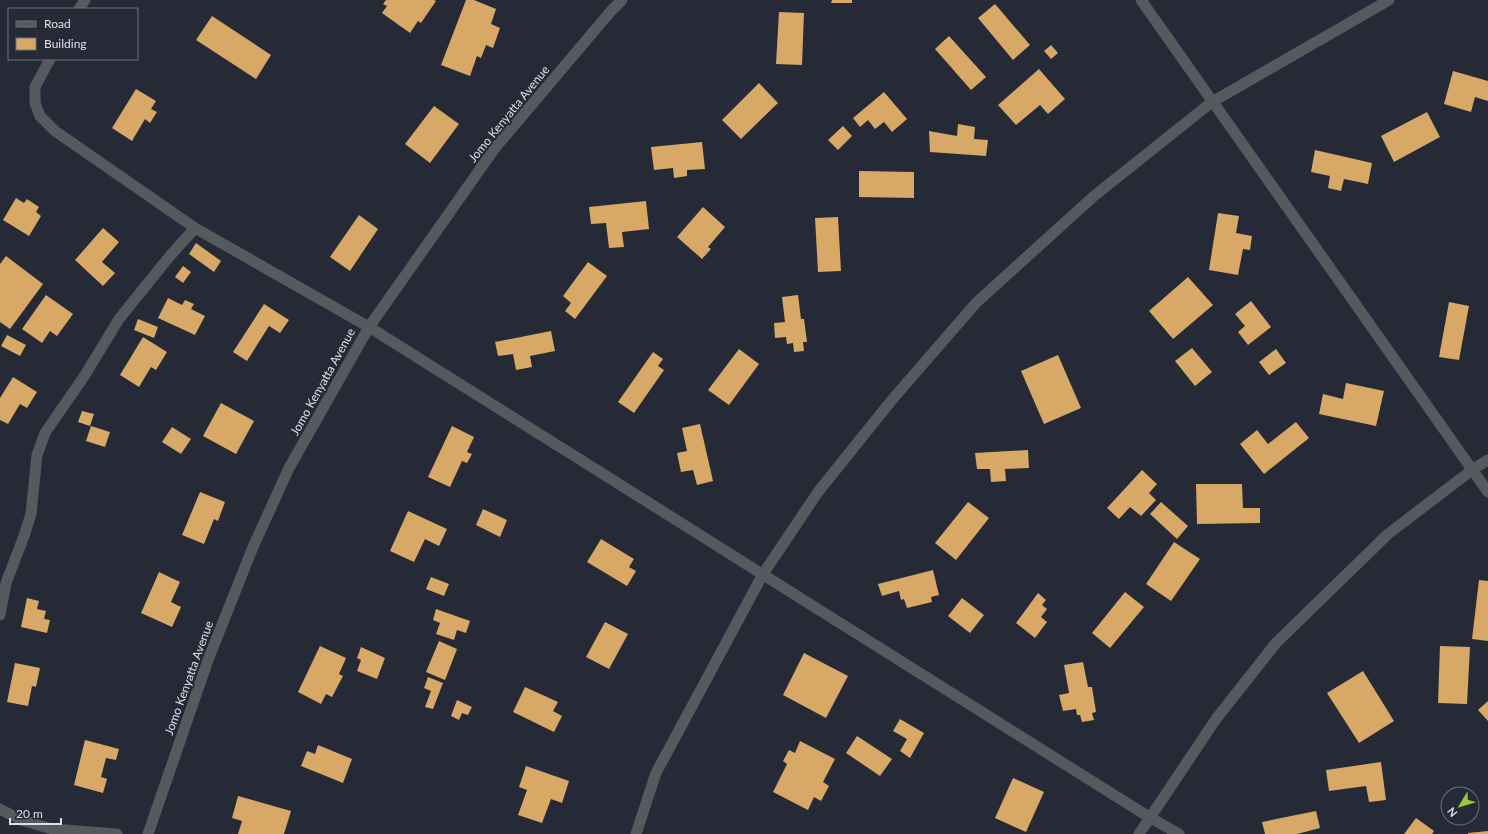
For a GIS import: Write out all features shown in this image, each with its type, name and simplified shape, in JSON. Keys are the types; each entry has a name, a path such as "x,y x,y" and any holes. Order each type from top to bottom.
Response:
{"street":[{"name":"Jomo Kenyatta Avenue","path":"148,834 208,660 253,547 289,468 369,327 495,148 622,0"},
{"path":"1141,0 1488,492"},
{"path":"636,834 656,774 763,574 818,492 891,401 976,303 1094,196 1212,102 1389,0"},
{"path":"49,60 35,87 35,103 40,116 55,130 195,228 369,327 1149,817 1179,834"},
{"path":"0,615 6,583 31,514 37,455 45,432 85,375 119,319 169,257 195,228"},
{"path":"1139,834 1216,719 1276,643 1388,534 1472,470 1488,460"},
{"path":"0,809 21,820 52,829 117,834"}],"building":[{"path":"386,0 436,1 421,23 418,21 410,33 382,13 387,6 383,4"},
{"path":"466,0 474,0 496,9 491,24 500,28 493,48 486,45 481,58 477,56 470,76 441,65"},
{"path":"832,0 852,0 852,3 831,3"},
{"path":"995,4 1030,45 1013,60 978,18"},
{"path":"779,12 804,13 802,65 776,64"},
{"path":"212,16 271,55 256,79 196,40"},
{"path":"949,36 986,77 971,90 935,49"},
{"path":"1051,45 1058,53 1051,59 1044,51"},
{"path":"1039,69 1065,99 1048,114 1040,105 1016,125 998,105"},
{"path":"1453,71 1488,81 1488,101 1475,97 1471,112 1444,104"},
{"path":"759,83 778,103 741,139 722,120"},
{"path":"136,89 156,101 151,109 157,112 150,123 145,119 132,141 112,128"},
{"path":"884,92 907,119 892,132 884,122 875,129 868,120 860,127 853,118"},
{"path":"434,106 459,124 430,163 405,144"},
{"path":"1427,112 1440,137 1394,162 1381,136"},
{"path":"958,124 975,127 974,139 988,140 986,156 930,152 929,131 957,136"},
{"path":"843,126 852,136 838,150 828,140"},
{"path":"702,142 705,169 687,170 687,176 674,178 673,168 654,170 651,147"},
{"path":"1315,150 1372,163 1368,184 1344,179 1341,191 1328,188 1330,176 1311,172"},
{"path":"859,171 914,172 914,198 859,197"},
{"path":"16,198 24,203 27,199 39,207 36,212 41,216 29,236 3,220"},
{"path":"646,201 649,229 622,232 624,247 609,248 606,223 591,224 589,207"},
{"path":"703,207 725,227 708,247 711,249 702,259 677,237"},
{"path":"1218,213 1239,216 1236,233 1252,236 1250,250 1243,249 1238,275 1209,270"},
{"path":"359,215 378,229 350,271 330,257"},
{"path":"838,217 841,271 818,272 815,218"},
{"path":"103,228 119,242 102,262 115,273 103,286 75,260"},
{"path":"196,243 221,261 214,272 189,254"},
{"path":"6,256 43,284 10,329 0,322 0,264"},
{"path":"588,262 607,276 575,319 565,311 571,303 563,296"},
{"path":"183,266 191,272 183,283 175,277"},
{"path":"1188,277 1213,305 1173,339 1149,311"},
{"path":"46,295 73,314 57,336 50,331 42,343 22,329"},
{"path":"798,295 801,319 804,319 807,342 803,342 804,351 794,352 793,343 787,344 786,337 775,338 774,323 785,322 782,297"},
{"path":"168,298 182,305 185,300 194,304 191,309 205,316 195,335 158,318"},
{"path":"1251,301 1271,327 1248,345 1238,332 1245,326 1235,314"},
{"path":"1449,302 1469,306 1459,360 1439,357"},
{"path":"264,304 289,320 280,333 269,326 247,361 233,352"},
{"path":"138,319 158,327 154,338 134,330"},
{"path":"551,331 555,351 530,356 532,367 516,370 513,354 498,356 495,342"},
{"path":"7,335 26,345 20,356 1,346"},
{"path":"143,337 167,352 156,370 151,367 139,387 120,375"},
{"path":"1192,348 1212,372 1195,386 1175,361"},
{"path":"739,349 759,364 729,405 708,390"},
{"path":"1276,349 1286,363 1269,375 1259,362"},
{"path":"653,352 663,359 658,366 664,370 634,413 618,402"},
{"path":"1058,355 1081,408 1044,424 1021,371"},
{"path":"13,377 37,392 27,408 20,404 8,424 0,420 0,398"},
{"path":"1346,383 1384,391 1376,426 1319,414 1323,394 1343,399"},
{"path":"221,403 254,421 236,454 203,436"},
{"path":"82,411 94,414 90,426 78,422"},
{"path":"1296,422 1309,438 1264,474 1240,444 1257,430 1268,444"},
{"path":"700,424 713,481 697,485 693,470 681,472 677,453 687,451 682,428"},
{"path":"91,426 110,432 105,447 86,441"},
{"path":"452,426 474,437 467,452 472,454 467,463 462,461 450,487 428,477"},
{"path":"172,427 191,439 181,454 162,442"},
{"path":"1028,450 1029,468 1005,469 1006,481 991,482 990,469 977,469 975,453"},
{"path":"1142,470 1157,484 1149,493 1156,500 1141,516 1130,507 1119,519 1107,508"},
{"path":"1196,484 1242,484 1243,508 1260,508 1260,523 1197,524"},
{"path":"200,492 225,502 218,521 214,519 204,544 182,535"},
{"path":"968,502 989,518 956,560 935,543"},
{"path":"1161,502 1188,526 1177,539 1150,514"},
{"path":"483,509 507,520 500,537 476,525"},
{"path":"408,511 447,529 439,546 425,539 414,562 390,551"},
{"path":"601,539 634,559 629,567 636,571 627,586 587,562"},
{"path":"1174,542 1200,559 1171,601 1146,584"},
{"path":"933,570 939,595 931,597 932,602 907,608 904,599 901,600 899,591 882,596 878,584"},
{"path":"159,572 180,582 171,602 181,607 172,627 141,613"},
{"path":"431,577 449,584 444,596 426,589"},
{"path":"1479,580 1488,581 1488,641 1472,639"},
{"path":"1125,592 1144,607 1110,648 1092,633"},
{"path":"1038,593 1046,600 1042,605 1047,609 1041,617 1047,622 1035,638 1016,623"},
{"path":"27,598 39,601 37,609 46,611 44,619 50,620 47,633 21,627"},
{"path":"962,598 984,615 970,633 948,616"},
{"path":"436,609 470,621 466,633 457,630 454,640 436,634 440,623 433,620"},
{"path":"605,622 628,634 609,669 586,657"},
{"path":"439,641 457,649 445,680 426,672"},
{"path":"320,646 346,658 339,674 343,676 332,697 326,694 321,704 298,692"},
{"path":"1440,646 1470,647 1467,704 1438,703"},
{"path":"361,647 385,658 377,679 357,671 361,660 357,658"},
{"path":"804,653 848,676 826,718 783,695"},
{"path":"1083,662 1088,687 1092,687 1096,712 1092,713 1094,720 1082,722 1080,715 1077,715 1076,709 1063,711 1059,695 1069,693 1064,665"},
{"path":"15,663 40,668 36,687 32,686 28,706 7,702"},
{"path":"1363,671 1394,721 1359,743 1327,693"},
{"path":"428,677 443,683 433,709 425,707 431,691 424,688"},
{"path":"525,687 558,702 553,711 562,716 554,732 513,712"},
{"path":"457,700 472,707 468,715 462,713 459,720 451,716"},
{"path":"1488,701 1488,721 1478,710"},
{"path":"900,719 924,733 910,758 900,751 907,739 893,731"},
{"path":"857,736 892,759 880,776 846,753"},
{"path":"85,740 119,749 116,760 106,758 101,777 107,779 103,793 74,785"},
{"path":"800,741 835,759 823,782 829,786 821,801 814,797 808,810 773,792 787,764 783,761 789,750 795,753"},
{"path":"318,745 352,759 343,783 301,766 307,751 315,754"},
{"path":"1381,762 1386,800 1369,802 1366,786 1329,791 1326,770"},
{"path":"526,766 569,781 562,803 551,799 542,823 518,815 527,790 519,787"},
{"path":"1013,778 1044,792 1026,832 995,818"},
{"path":"238,796 291,811 284,834 238,834 242,821 232,818"},
{"path":"1316,811 1320,828 1297,834 1265,834 1262,822"},
{"path":"1416,818 1434,831 1432,834 1404,834"},
{"path":"1488,831 1488,834 1468,834 1468,833"}]}
